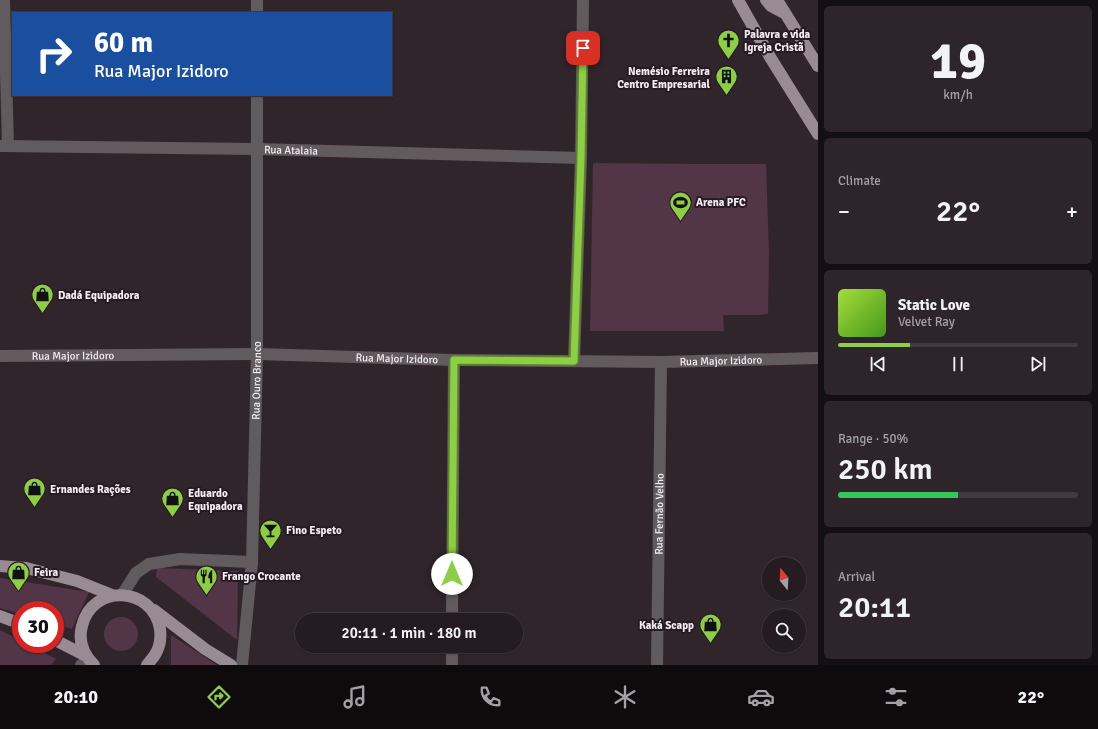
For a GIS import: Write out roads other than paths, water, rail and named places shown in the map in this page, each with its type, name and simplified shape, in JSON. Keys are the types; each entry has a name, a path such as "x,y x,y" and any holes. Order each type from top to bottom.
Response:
{"main road":[{"path":"738,0 770,57 818,134"},
{"path":"766,0 771,6 785,13"},
{"path":"777,0 818,66"},
{"path":"0,566 26,568 70,579 117,595 133,597 142,601 205,649 232,665"},
{"path":"87,661 81,644 80,632 83,619 90,608 100,600 117,595"},
{"path":"147,665 157,653 161,637 158,621 150,607"},
{"path":"0,616 12,621"},
{"path":"64,646 87,661"}],"street":[{"path":"4,0 4,146"},
{"path":"257,0 257,12"},
{"path":"574,361 581,158 583,0"},
{"name":"Rua Ouro Branco","path":"242,665 252,562 257,354 257,96"},
{"name":"Rua Atalaia","path":"4,146 257,149 581,158"},
{"name":"Rua Major Izidoro","path":"0,356 257,354 454,360 661,362 818,358"},
{"path":"452,613 454,360"},
{"name":"Rua Fernão Velho","path":"657,665 661,362"},
{"path":"117,595 136,573 149,564 180,559 252,562"},
{"path":"452,653 452,665"}],"place":[{"name":"Palavra e vida Igreja Cristã","path":"729,60"},
{"name":"Nemésio Ferreira Centro Empresarial","path":"726,96"},
{"name":"Arena PFC","path":"680,222"},
{"name":"Dadá Equipadora","path":"43,314"},
{"name":"Ernandes Rações","path":"34,508"},
{"name":"Eduardo Equipadora","path":"172,518"},
{"name":"Fino Espeto","path":"270,550"},
{"name":"Feira","path":"19,592"},
{"name":"Frango Crocante","path":"206,596"},
{"name":"Kaká Scapp","path":"710,644"}]}
